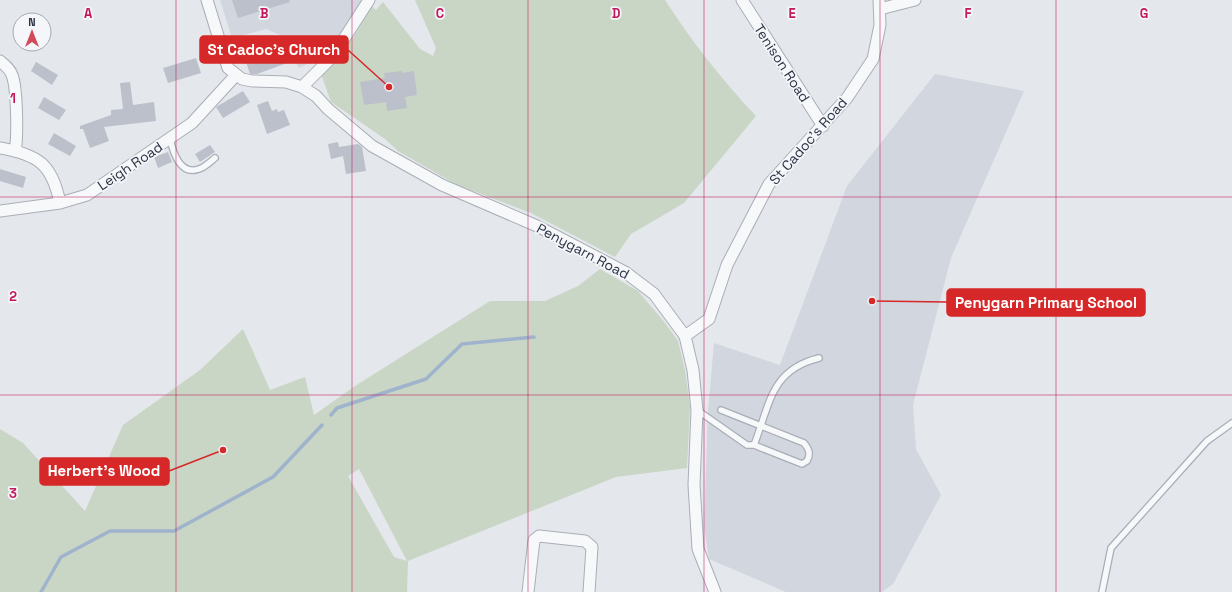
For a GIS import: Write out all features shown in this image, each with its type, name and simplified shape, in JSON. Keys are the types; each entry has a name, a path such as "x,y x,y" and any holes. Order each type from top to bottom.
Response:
{"street":[{"path":"207,0 228,68 236,75"},
{"path":"302,87 333,56 369,0"},
{"name":"Tenison Road","path":"742,0 823,126"},
{"path":"880,5 914,0"},
{"name":"St Cadoc's Road","path":"685,336 709,319 727,265 769,184 847,98 873,59 880,25 880,5"},
{"path":"0,61 8,68 13,76 17,127 15,151"},
{"name":"Penygarn Road","path":"236,75 242,79 252,81 286,82 302,87 316,96 328,109 372,146 442,185 537,226 625,272 654,294 685,336 693,370 697,410 694,485 698,549 715,592"},
{"name":"Leigh Road","path":"0,211 60,203 87,195 145,153 170,139 192,123 236,75"},
{"path":"0,148 15,151 47,166 57,187 60,203"},
{"path":"528,592 534,540 540,536 585,541 592,547 589,592"}],"lane":[{"path":"170,139 174,156 180,164 190,169 198,169 215,158"},
{"path":"754,445 779,381 790,369 819,358"},
{"path":"697,410 747,445 754,445 802,464 807,461 810,456 808,448 804,443 720,410"},
{"path":"1102,592 1111,548 1207,441 1232,423"}],"shaded area":[{"path":"220,0 363,0 342,38 327,54 299,68 280,35 266,29 232,38"},
{"path":"935,74 1024,91 951,258 913,405 916,449 941,495 893,584 882,592 786,592 709,559 704,526 708,411 714,343 780,365 847,186"}],"green space":[{"path":"415,0 665,0 708,60 731,89 756,116 684,203 631,234 615,257 531,213 457,185 398,151 385,139 331,102 321,74 353,38 372,6 376,10 383,2 420,49 433,56 436,48"},
{"path":"600,269 638,291 678,341 685,370 690,406 687,468 616,477 408,561 407,592 0,592 0,429 23,443 85,511 123,425 200,370 243,329 270,390 305,377 314,415 355,386 490,301 545,301 578,286","holes":["359,469 407,561 394,557 348,476"]}],"building":[{"path":"232,0 289,0 290,2 238,18"},
{"path":"266,35 272,53 282,49 287,63 257,74 250,74 240,44"},
{"path":"196,58 201,73 168,83 163,68"},
{"path":"36,62 58,75 52,85 31,71"},
{"path":"402,71 402,73 414,71 417,95 405,97 407,108 387,111 386,102 364,105 360,82 385,78 384,73"},
{"path":"130,82 133,105 154,102 156,121 104,127 109,141 90,148 83,129 80,129 80,126 111,115 111,110 123,109 120,83"},
{"path":"243,91 250,102 223,118 216,107"},
{"path":"44,97 66,110 59,120 38,108"},
{"path":"268,101 272,111 277,109 278,112 284,110 290,125 267,134 257,105"},
{"path":"54,133 76,146 70,156 48,144"},
{"path":"338,142 339,147 358,144 362,147 366,171 346,174 343,156 331,159 328,144"},
{"path":"210,145 215,152 200,162 195,154"},
{"path":"168,152 172,162 158,168 154,157"},
{"path":"0,169 26,177 23,188 0,181"}],"waterway":[{"path":"331,415 337,408 426,379 462,344 534,337"},
{"path":"41,592 61,557 110,531 174,531 273,477 322,425"}],"place":[{"name":"St Cadoc's Church","path":"389,87"},
{"name":"Penygarn Primary School","path":"872,301"},
{"name":"Herbert's Wood","path":"223,450"}]}
